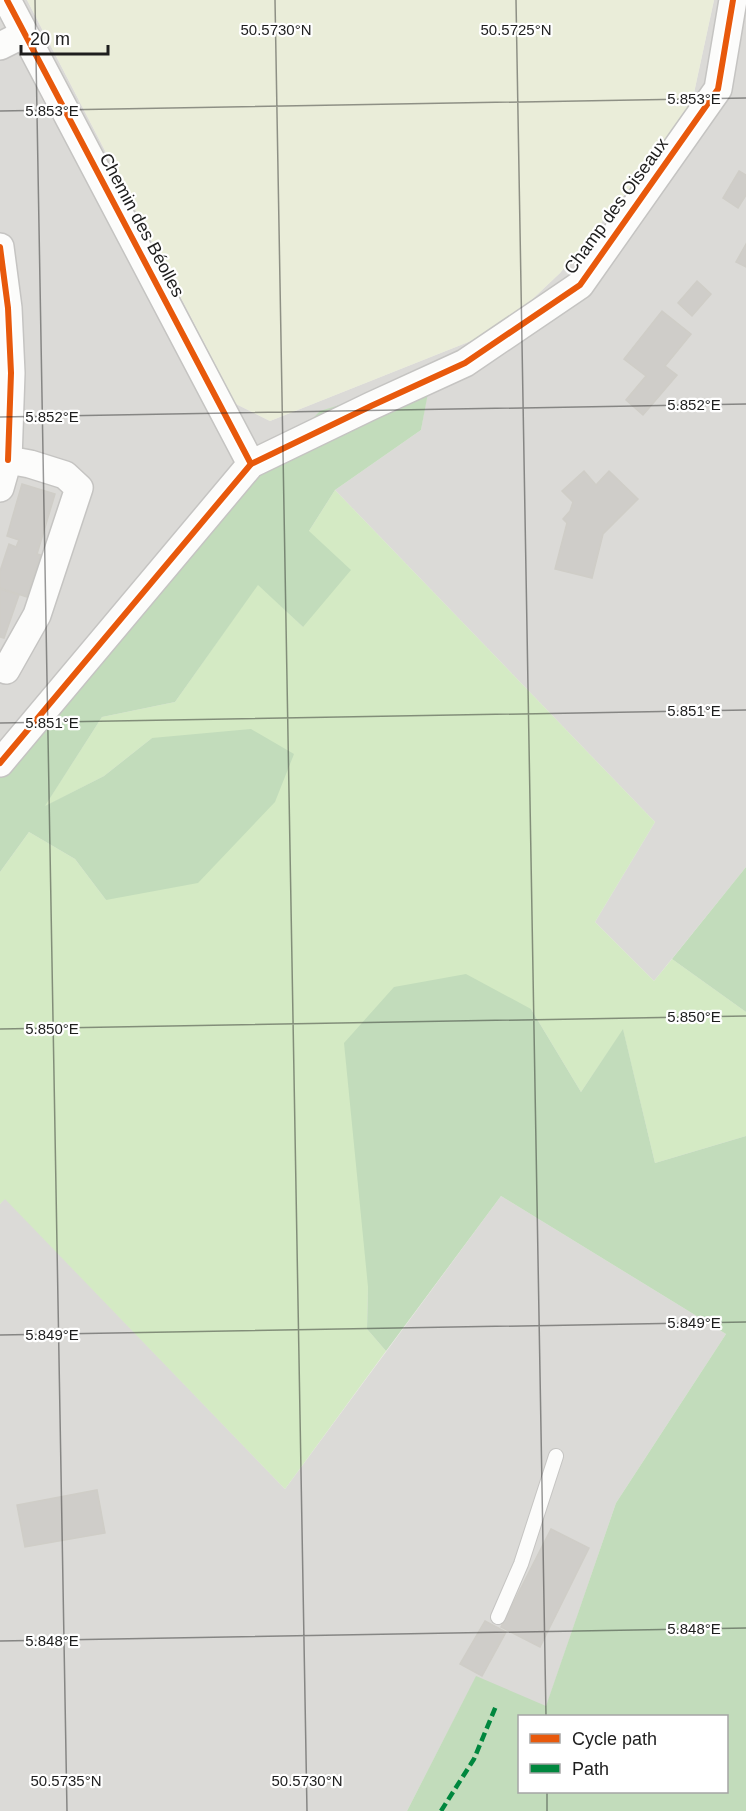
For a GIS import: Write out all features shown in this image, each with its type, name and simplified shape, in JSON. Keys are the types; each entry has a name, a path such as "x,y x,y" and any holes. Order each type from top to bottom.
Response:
{"street":[{"name":"Chemin des Béolles","path":"7,0 251,464"},
{"name":"Champ des Oiseaux","path":"251,464 465,363 580,285 718,89 733,0"},
{"path":"0,46 24,34"},
{"path":"0,247 8,308 11,373 8,460 0,488"},
{"path":"6,670 37,615 79,488 65,475 8,460"},
{"path":"0,763 251,464"}],"lane":[{"path":"498,1617 521,1564 556,1456"}],"shaded area":[{"path":"0,0 27,0 236,404 270,421 501,329 560,273 689,116 714,0 746,0 746,867 654,981 595,922 655,822 335,490 421,430 430,378 0,770"},
{"path":"501,1196 726,1334 616,1503 546,1707 476,1677 407,1811 0,1811 0,1204 5,1198 285,1489"}],"green space":[{"path":"27,0 714,0 689,116 560,273 501,329 270,421 236,404"},
{"path":"431,377 421,430 335,490 309,531 351,570 303,627 258,585 175,702 102,717 45,806 104,776 152,738 251,729 294,754 275,802 198,883 106,900 75,859 29,832 0,872 0,770 260,473 320,411"},
{"path":"335,490 655,822 595,922 654,981 672,959 746,1012 746,1136 655,1163 623,1030 581,1092 531,1009 368,1287 367,1329 386,1351 285,1489 5,1199 0,1204 0,872 29,832 75,859 106,900 152,738 104,776 44,807 102,717 175,702 258,584 303,627 309,531"},
{"path":"746,867 746,1012 672,959"},
{"path":"466,974 531,1009 581,1092 623,1029 655,1163 746,1136 746,1811 407,1811 476,1676 546,1706 616,1503 726,1334 501,1196 386,1351 367,1329 368,1287 344,1043 394,987"}],"building":[{"path":"739,171 746,175 746,195 738,208 723,198"},
{"path":"746,244 746,267 736,262"},
{"path":"697,281 711,294 692,316 678,303"},
{"path":"662,311 691,334 665,366 677,375 643,415 626,400 646,376 624,359"},
{"path":"584,471 596,485 609,471 638,499 603,534 592,578 555,569 567,523 563,519 570,511 573,502 562,491"},
{"path":"22,484 55,494 37,554 41,555 27,597 0,588 0,571 9,544 16,547 19,540 7,536"},
{"path":"0,589 19,595 4,638 0,637"},
{"path":"97,1490 105,1533 25,1547 17,1505"},
{"path":"551,1529 589,1548 540,1647 501,1627"},
{"path":"485,1621 506,1632 482,1676 460,1664"}],"marked path":[{"path":"441,1811 474,1759 496,1706"}],"cycle path":[{"path":"7,0 251,464"},
{"path":"0,763 251,464 465,363 580,285 718,89 733,0"},
{"path":"0,247 8,308 11,373 8,460"}]}
